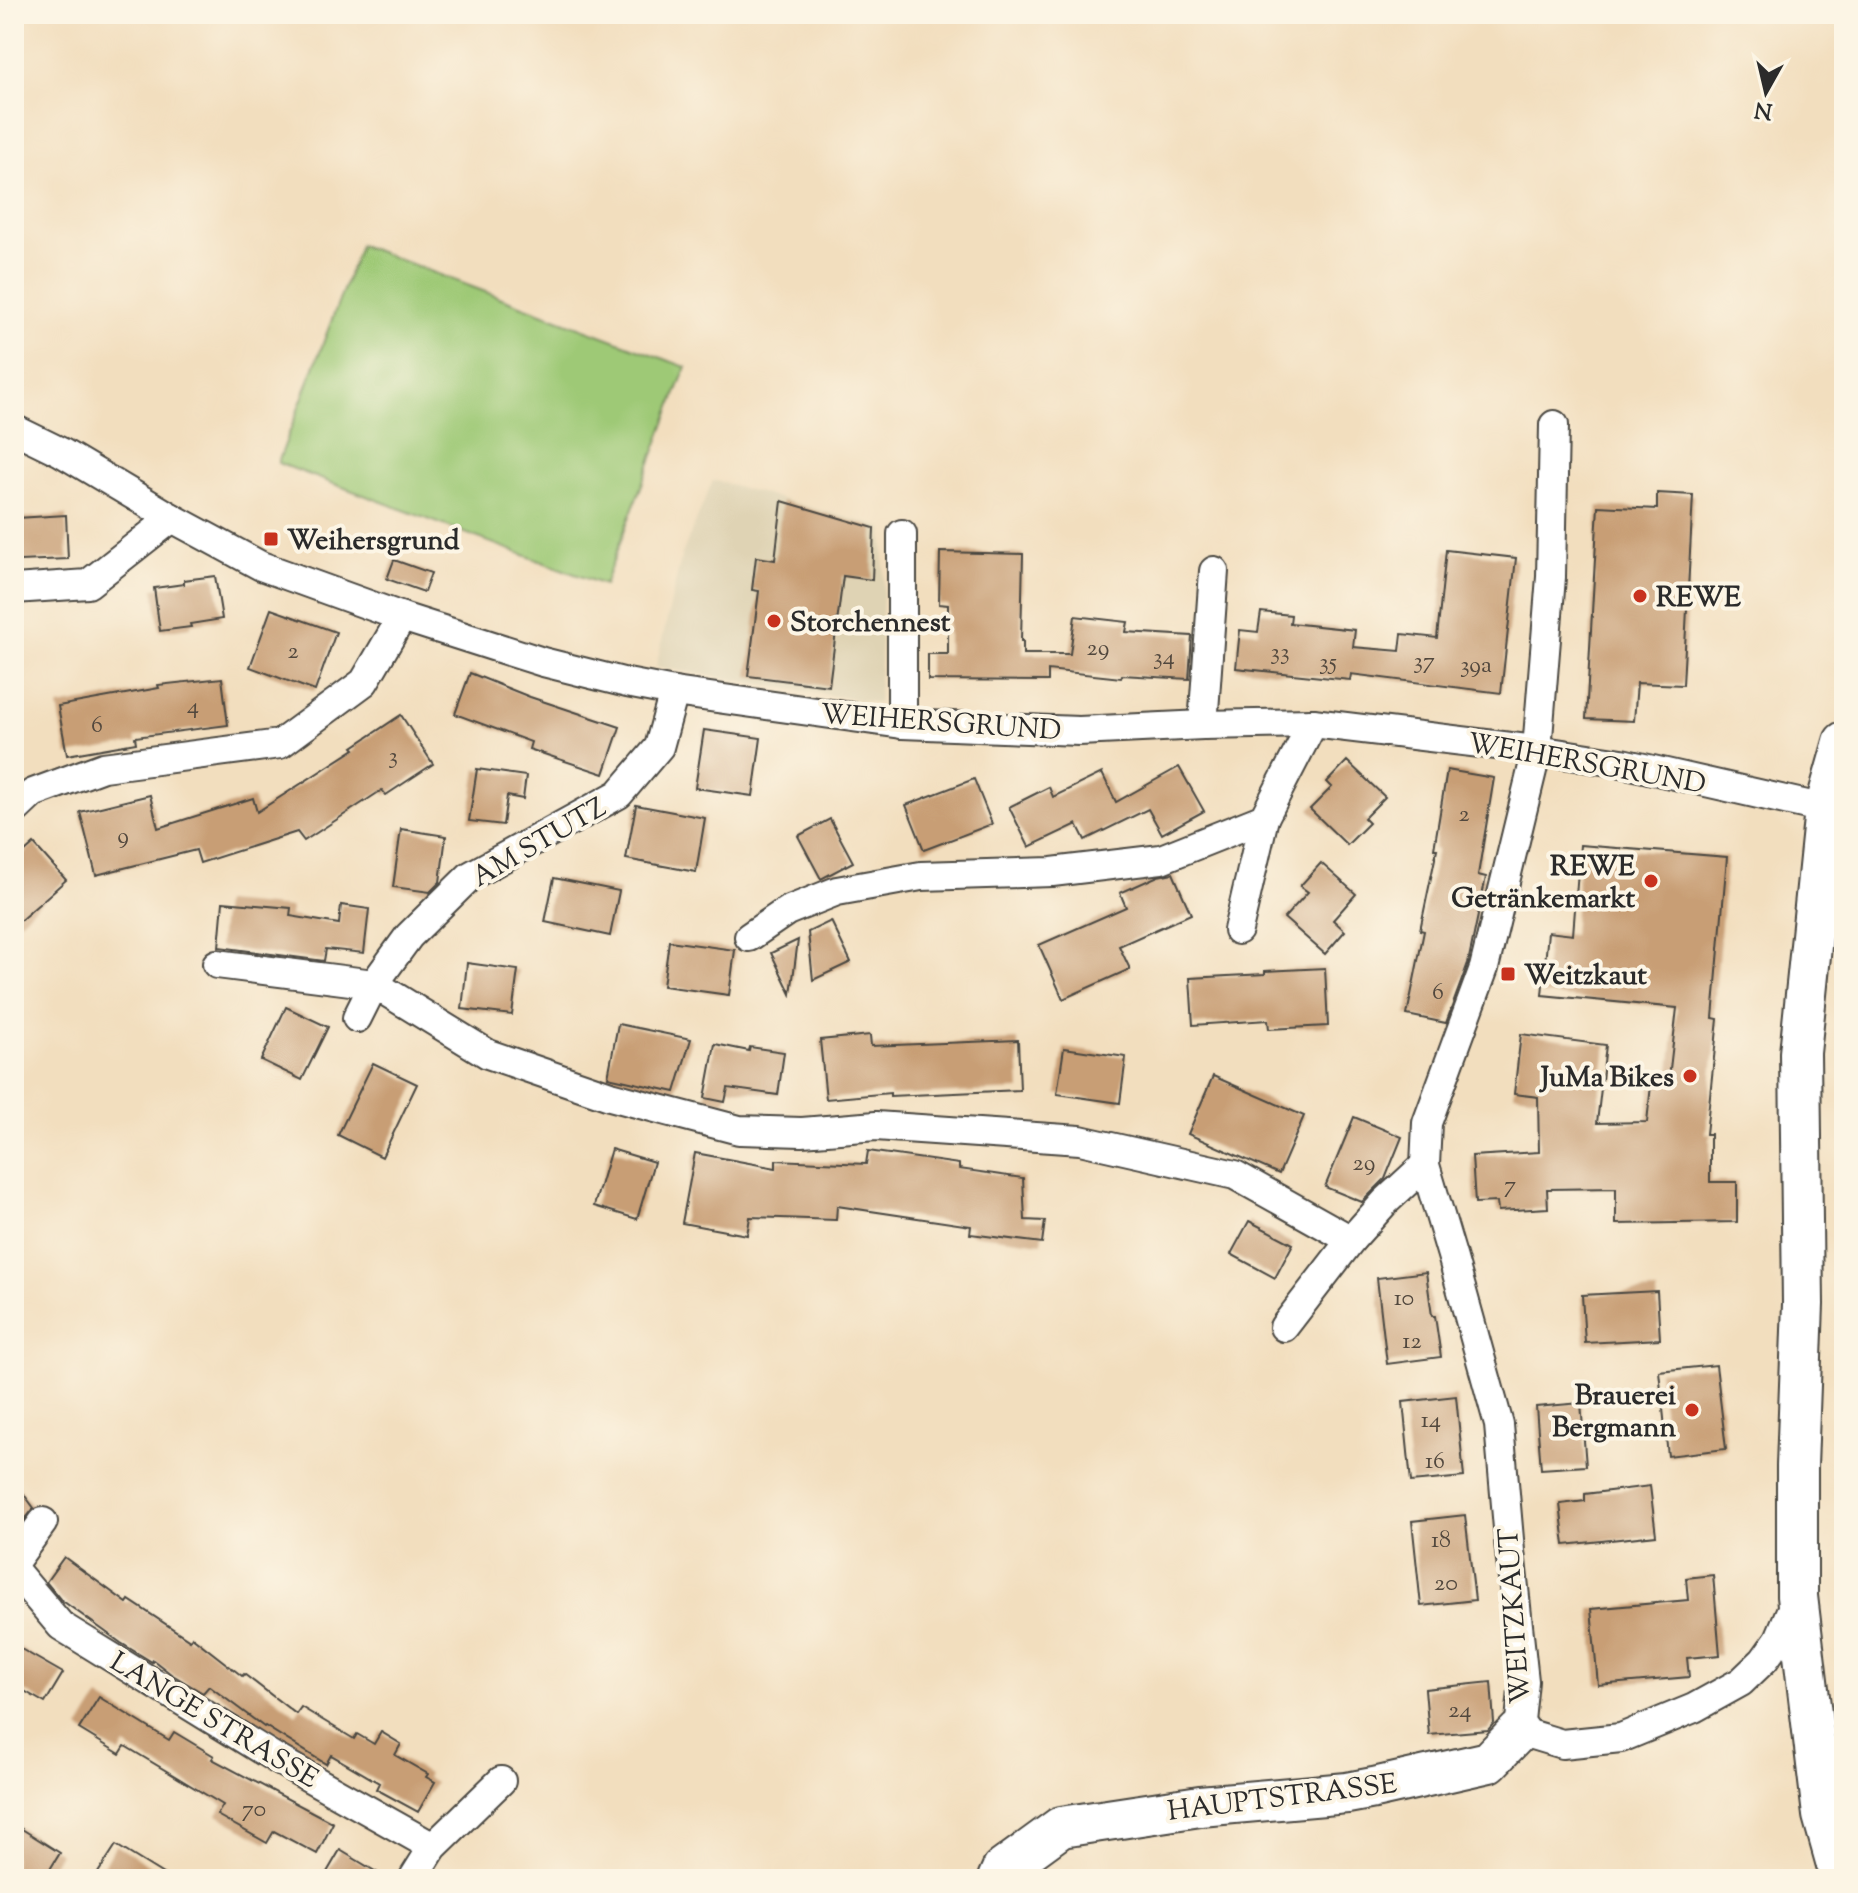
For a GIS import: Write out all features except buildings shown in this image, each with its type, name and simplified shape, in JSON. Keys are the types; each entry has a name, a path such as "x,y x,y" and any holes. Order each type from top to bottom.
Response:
{"main road":[{"path":"1841,1879 1823,1815 1797,1596 1797,1466 1803,1304 1800,1053 1825,809 1844,742"},
{"name":"HAUPTSTRASSE","path":"998,1879 1002,1870 1061,1827 1200,1806 1374,1788 1489,1762 1519,1731"}],"street":[{"name":"WEITZKAUT","path":"1519,1731 1524,1681 1499,1425 1425,1165 1427,1123 1484,968 1537,750 1551,577 1554,425"},
{"name":"WEIHERSGRUND","path":"14,429 61,452 261,566 402,617 543,662 627,683 902,724 1079,731 1313,723 1622,763 1825,809"},
{"path":"14,589 88,584 172,518"},
{"path":"902,534 902,724"},
{"path":"1203,725 1214,571"},
{"path":"14,811 33,793 103,767 280,744 364,682 402,617"},
{"name":"AM STUTZ","path":"357,1018 374,984 409,936 470,876 619,794 659,747 674,692"},
{"path":"1238,930 1264,818 1313,723"},
{"path":"749,937 787,911 837,891 921,876 1052,872 1161,859 1264,818"},
{"path":"217,964 374,984 488,1054 610,1096 739,1130 802,1132 876,1126 1080,1140 1235,1175 1351,1240"},
{"path":"1284,1327 1351,1240 1385,1202 1425,1165"},
{"path":"14,1562 43,1522"},
{"name":"LANGE STRASSE","path":"14,1570 61,1626 275,1758 433,1847"},
{"path":"1519,1731 1562,1744 1621,1738 1694,1708 1741,1682 1764,1660 1779,1639 1797,1596"},
{"path":"413,1879 433,1847 501,1781"}],"shaded area":[{"name":"Storchennest","path":"713,480 883,528 878,703 656,667 682,554"}],"green space":[{"path":"360,245 686,367 604,585 278,463"}],"place":[{"name":"Weihersgrund","path":"271,539"},
{"name":"REWE","path":"1640,596"},
{"name":"Storchennest","path":"774,621"},
{"name":"REWE Getränkemarkt","path":"1651,881"},
{"name":"Weitzkaut","path":"1508,974"},
{"name":"JuMa Bikes","path":"1690,1076"},
{"name":"Brauerei Bergmann","path":"1692,1410"}]}
